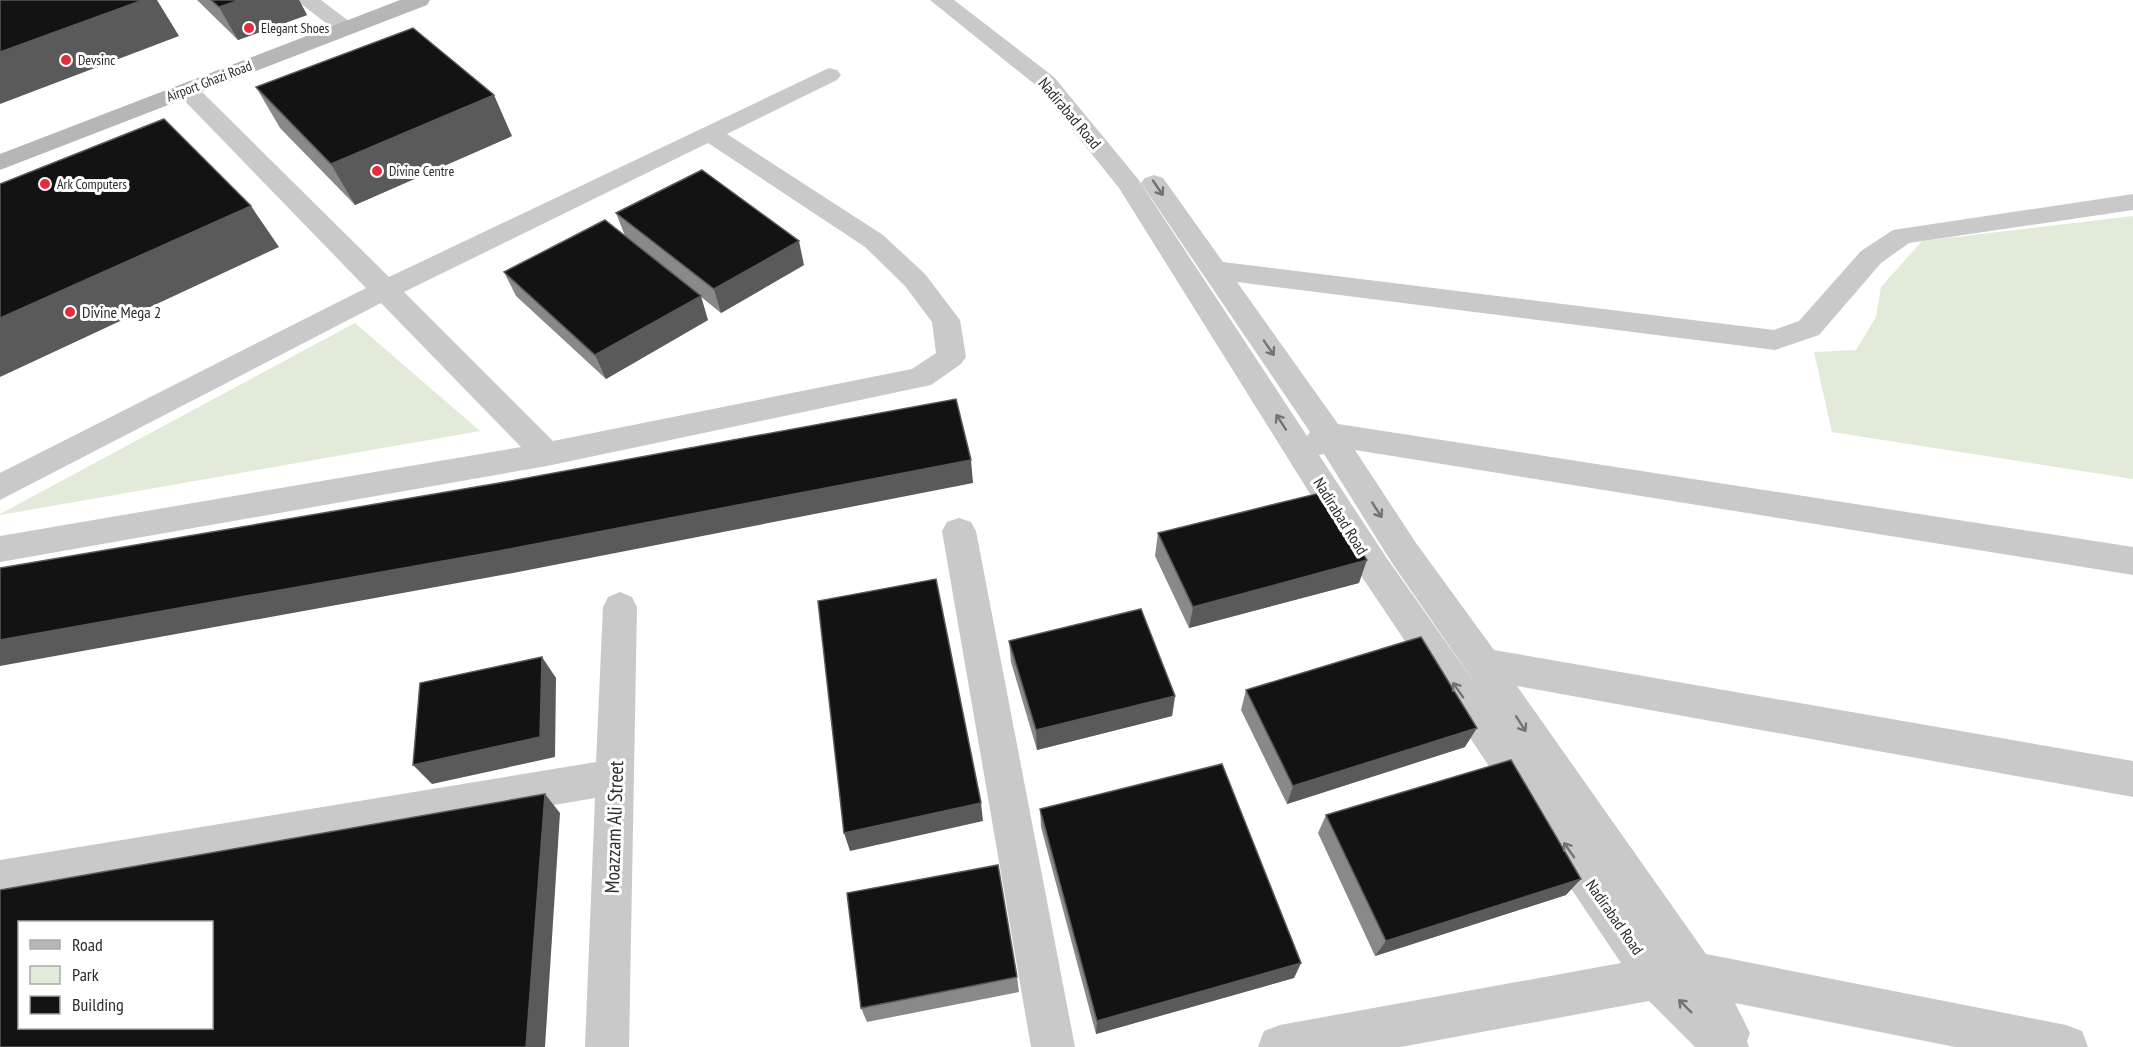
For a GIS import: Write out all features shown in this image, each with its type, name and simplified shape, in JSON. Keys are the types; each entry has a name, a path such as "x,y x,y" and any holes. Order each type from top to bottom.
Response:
{"main road":[{"name":"Airport Ghazi Road","path":"0,163 419,0"}],"street":[{"path":"307,0 347,28"},
{"name":"Nadirabad Road","path":"942,0 1081,108 1148,174 1328,434 1404,553 1483,664 1676,976 1736,1047"},
{"name":"Nadirabad Road","path":"969,0 1002,22 1070,77 1081,108 1128,184 1374,567 1727,1047"},
{"path":"0,488 385,290 829,75"},
{"path":"187,90 547,454"},
{"path":"0,549 547,454 920,378 951,357 946,320 915,280 874,241 711,134"},
{"path":"1214,270 1775,340 1809,328 1871,257 1902,236 2133,202"},
{"path":"1305,458 1328,434 2133,561"},
{"path":"959,531 1053,1047"},
{"name":"Moazzam Ali Street","path":"607,1047 620,607"},
{"path":"1483,664 2133,778"},
{"path":"0,880 616,777"},
{"path":"1280,1047 1676,976 2067,1047"}],"green space":[{"path":"2133,216 2133,479 1832,432 1814,352 1856,350 1876,317 1881,287 1922,241"},
{"path":"355,323 480,431 0,515 0,514"}],"building":[{"path":"0,0 143,0 0,52"},
{"path":"211,0 240,0 219,7"},
{"path":"413,28 494,95 331,164 256,87"},
{"path":"164,119 251,206 0,318 0,184"},
{"path":"702,170 799,241 714,289 616,213"},
{"path":"605,220 701,296 595,355 504,272"},
{"path":"956,399 971,460 499,551 0,640 0,568 505,482"},
{"path":"1324,492 1367,560 1193,607 1158,533"},
{"path":"936,579 981,803 844,833 818,601"},
{"path":"1141,609 1175,696 1036,730 1009,641"},
{"path":"1421,637 1477,728 1293,786 1246,690"},
{"path":"542,657 540,737 413,765 420,683"},
{"path":"1511,760 1581,879 1386,941 1326,815"},
{"path":"1222,764 1301,963 1097,1021 1040,809"},
{"path":"545,794 526,1047 0,1047 0,890"},
{"path":"998,865 1017,977 861,1008 847,893"}],"place":[{"name":"Elegant Shoes","path":"249,28"},
{"name":"Devsinc","path":"66,60"},
{"name":"Divine Centre","path":"377,171"},
{"name":"Ark Computers","path":"45,184"},
{"name":"Divine Mega 2","path":"70,312"}]}
